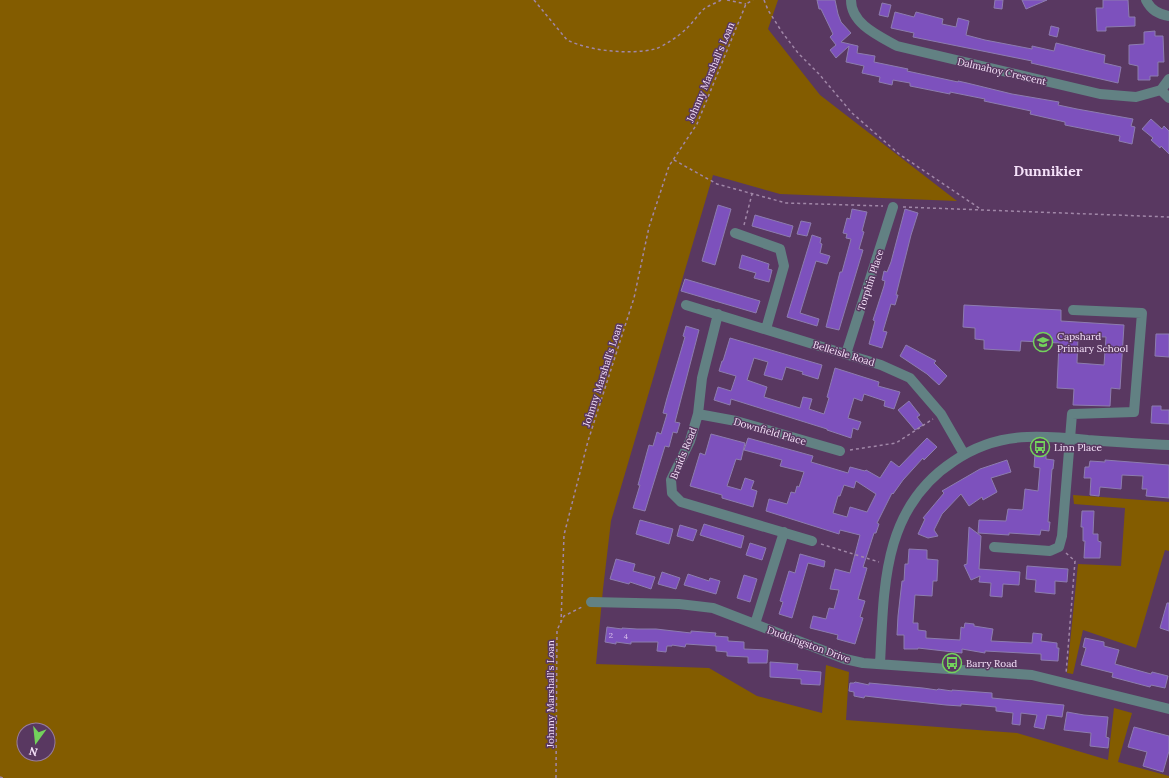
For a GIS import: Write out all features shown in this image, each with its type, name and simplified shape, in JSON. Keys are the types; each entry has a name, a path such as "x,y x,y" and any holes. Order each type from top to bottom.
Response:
{"street":[{"name":"Dalmahoy Crescent","path":"851,0 855,17 871,31 897,46 1100,94 1136,97 1161,90"},
{"path":"1146,0 1150,7 1158,14 1169,16"},
{"path":"1169,79 1161,90 1169,98"},
{"name":"Torphin Place","path":"846,354 893,207"},
{"path":"738,234 780,249 784,266 766,329"},
{"name":"Belleisle Road","path":"686,305 881,365 910,378 941,414 964,454"},
{"path":"994,547 1050,551 1059,546 1062,536 1072,414 1134,412 1142,313 1073,310"},
{"name":"Braids Road","path":"718,314 702,378 698,414 690,440 671,480 672,493 681,502 812,541"},
{"name":"Downfield Place","path":"698,414 736,420 840,452"},
{"path":"880,664 886,574 895,535 903,517 918,493 946,466 964,454 982,446 1003,440 1027,437 1071,438 1169,445"},
{"path":"755,624 784,532"},
{"name":"Duddingston Drive","path":"591,602 679,604 713,608 845,659 863,663 1032,675 1169,709"}],"path":[{"path":"534,0 567,40 574,44 599,50 625,52 656,48 662,45 686,29 704,9 722,0"},
{"path":"726,0 746,4 753,0"},
{"path":"764,0 768,10 782,32 798,53 819,74 852,113 899,154 984,211"},
{"name":"Johnny Marshall's Loan","path":"556,778 557,630 561,623 564,535 588,441 634,298 649,227 669,166 697,124 746,4"},
{"path":"673,160 717,184 786,203 1169,217"},
{"path":"738,234 753,194"},
{"path":"840,452 896,443 941,414"},
{"path":"812,541 888,565"},
{"path":"1059,546 1075,561 1066,684"},
{"path":"561,623 564,616 591,602"}],"shaded area":[{"path":"0,0 778,0 768,29 820,95 957,201 780,194 713,175 611,521 596,664 709,668 757,696 822,713 826,665 849,672 846,720 1017,733 1108,760 1114,708 1132,713 1118,762 1169,776 1169,778 0,778"},
{"path":"1073,495 1169,502 1169,551 1165,550 1136,648 1083,630 1073,674 1067,673 1078,564 1121,566 1125,508 1074,504"}],"building":[{"path":"817,0 835,0 841,22 851,33 841,42 858,46 857,53 875,56 874,62 908,69 907,71 1012,94 1059,102 1058,105 1133,119 1131,126 1135,127 1132,144 1119,141 1120,136 1065,125 1065,122 1030,114 1031,111 984,101 985,99 910,86 910,83 893,80 892,85 879,82 880,77 862,73 864,66 846,62 849,46 836,58 830,50 836,45 830,37 833,34 821,9 819,9"},
{"path":"995,0 1003,0 1002,9 994,8"},
{"path":"1022,0 1047,0 1026,9"},
{"path":"1103,0 1128,0 1129,17 1135,17 1135,26 1106,27 1106,31 1097,31 1096,8 1103,8"},
{"path":"882,3 891,5 888,17 879,15"},
{"path":"895,12 914,17 916,12 943,19 942,24 956,27 958,18 969,21 966,35 985,40 1032,49 1032,46 1054,51 1056,43 1105,55 1104,63 1121,67 1118,83 1031,63 1032,61 913,37 914,33 891,28"},
{"path":"1051,26 1059,28 1057,37 1049,35"},
{"path":"1155,31 1155,36 1163,36 1164,62 1158,62 1158,76 1150,76 1150,80 1138,80 1138,66 1129,64 1129,45 1144,44 1144,32"},
{"path":"1151,119 1162,129 1164,126 1169,131 1169,154 1161,146 1160,148 1151,140 1153,138 1142,129"},
{"path":"718,205 731,209 715,265 702,261"},
{"path":"852,209 867,212 862,231 864,232 859,249 863,250 839,330 826,327 840,272 842,272 851,239 846,238 847,234 843,233 847,218 850,219"},
{"path":"905,209 918,213 896,295 898,295 895,305 891,304 883,331 887,332 882,348 869,344 875,321 873,320 884,286 885,281 882,280 884,271 887,272 891,262"},
{"path":"755,215 793,226 790,237 752,226"},
{"path":"801,221 811,223 807,236 797,234"},
{"path":"812,235 821,238 820,243 822,244 820,253 830,256 827,264 816,261 800,313 819,319 817,326 787,317"},
{"path":"742,255 769,264 768,269 772,270 769,282 754,278 756,273 739,268"},
{"path":"685,279 760,301 756,313 681,291"},
{"path":"964,305 1061,310 1061,321 1124,325 1120,389 1111,388 1110,406 1073,405 1074,389 1057,388 1059,343 1021,341 1020,351 984,349 984,340 975,339 975,328 963,327","holes":["1078,336 1106,337 1104,365 1077,363"]},
{"path":"686,326 699,330 675,422 680,423 677,433 673,432 669,447 665,446 645,511 633,508 649,445 653,446 657,432 661,434 667,414 663,413 685,337 683,336"},
{"path":"1156,334 1169,334 1169,357 1155,356"},
{"path":"730,338 822,365 818,379 802,374 803,372 786,367 782,380 764,375 768,362 754,358 747,380 767,387 764,397 800,408 803,397 812,399 809,409 824,414 835,368 879,382 878,386 900,392 894,409 884,406 885,401 864,394 862,401 854,398 848,418 861,422 858,430 853,428 851,438 731,399 730,405 714,400 718,387 731,391 736,376 719,371"},
{"path":"906,345 936,361 934,363 947,376 939,385 927,374 900,356"},
{"path":"909,401 920,415 917,417 923,425 915,430 898,410"},
{"path":"1152,406 1161,406 1161,410 1169,410 1169,424 1151,423"},
{"path":"711,434 745,443 741,460 736,459 727,486 741,490 745,478 754,481 751,489 757,491 753,507 722,498 722,495 690,486 700,453 705,455"},
{"path":"748,438 813,456 811,462 848,473 850,467 866,470 880,478 891,461 899,467 927,438 937,447 924,460 923,458 903,480 893,494 892,493 877,523 879,524 876,533 874,533 863,567 867,568 858,599 865,601 860,617 863,618 855,644 837,639 838,635 810,628 813,616 826,619 829,608 834,609 839,590 830,589 835,569 850,573 860,535 840,530 839,534 766,511 769,499 787,504 791,492 795,493 797,486 799,487 804,472 780,466 782,460 744,450","holes":["856,481 876,494 867,512 850,507 847,517 833,513 838,496 840,496 844,485 854,488"]},
{"path":"1035,454 1046,455 1046,459 1054,460 1048,522 1050,522 1049,531 1041,530 1040,535 978,533 979,520 1006,521 1008,509 1023,509 1025,489 1038,491 1040,468 1034,467"},
{"path":"1007,460 1011,472 991,478 997,492 983,500 982,497 969,506 961,494 942,514 934,530 938,536 928,538 918,534 925,519 923,518 944,493 942,491 980,469"},
{"path":"1105,460 1169,465 1169,498 1146,496 1147,489 1142,489 1143,476 1122,475 1121,489 1100,487 1099,496 1090,495 1091,478 1084,478 1085,467 1089,467 1090,461 1105,462"},
{"path":"1082,511 1094,511 1093,534 1098,534 1098,541 1101,542 1100,558 1084,558 1085,541 1083,541 1083,527 1081,527"},
{"path":"640,520 673,529 669,544 636,534"},
{"path":"704,524 744,536 741,548 700,535"},
{"path":"680,525 697,530 693,541 677,536"},
{"path":"969,527 981,536 979,569 1020,572 1019,585 1003,584 1002,597 990,596 991,583 979,582 980,576 971,580 964,565 967,564"},
{"path":"750,543 766,548 762,560 746,555"},
{"path":"909,549 927,550 927,559 938,560 937,581 933,581 932,596 915,595 913,623 918,623 918,630 926,631 926,638 960,640 961,627 964,628 965,623 993,629 991,641 1032,643 1033,633 1042,634 1041,641 1057,643 1057,648 1059,648 1058,661 1041,660 1041,654 985,651 985,653 962,649 962,653 918,648 904,649 904,635 897,635 902,581 904,581 905,564 908,564"},
{"path":"800,554 825,561 824,567 808,563 792,618 779,614 783,602 780,601 789,571 795,573"},
{"path":"616,559 635,564 633,571 655,577 651,589 630,582 629,584 610,579"},
{"path":"1027,566 1068,569 1067,582 1055,581 1055,594 1035,592 1036,580 1026,579"},
{"path":"662,572 680,578 676,589 658,584"},
{"path":"688,574 709,581 710,578 720,581 716,594 684,585"},
{"path":"744,575 757,579 750,602 737,598"},
{"path":"1167,603 1169,603 1169,631 1160,628"},
{"path":"607,627 622,629 656,629 691,633 691,631 716,633 715,636 728,637 728,641 744,642 744,649 768,650 767,663 748,663 748,657 727,656 727,652 716,651 716,646 686,644 685,647 672,645 667,646 666,652 657,651 658,642 631,642 631,644 616,642 616,644 605,642"},
{"path":"1085,638 1104,642 1104,646 1119,650 1115,664 1151,674 1152,672 1168,676 1165,688 1151,685 1150,687 1112,677 1113,673 1081,665 1086,648 1083,647"},
{"path":"770,662 798,664 797,670 821,672 820,685 801,684 801,679 770,677"},
{"path":"855,682 869,685 869,683 937,690 992,693 992,698 1064,705 1062,717 1047,715 1044,729 1034,727 1037,715 1021,713 1020,725 1012,724 1013,713 996,711 996,707 961,704 961,706 946,705 854,696 854,692 849,691 850,683"},
{"path":"1067,712 1108,717 1106,737 1109,738 1108,748 1090,746 1091,733 1064,730"},
{"path":"1134,727 1169,736 1169,751 1163,772 1143,766 1147,752 1128,747"}],"place":[{"name":"Capshard Primary School","path":"1043,342"},
{"name":"Linn Place","path":"1040,447"},
{"name":"Barry Road","path":"952,663"}],"district":[{"name":"Dunnikier","path":"1048,171"}]}
